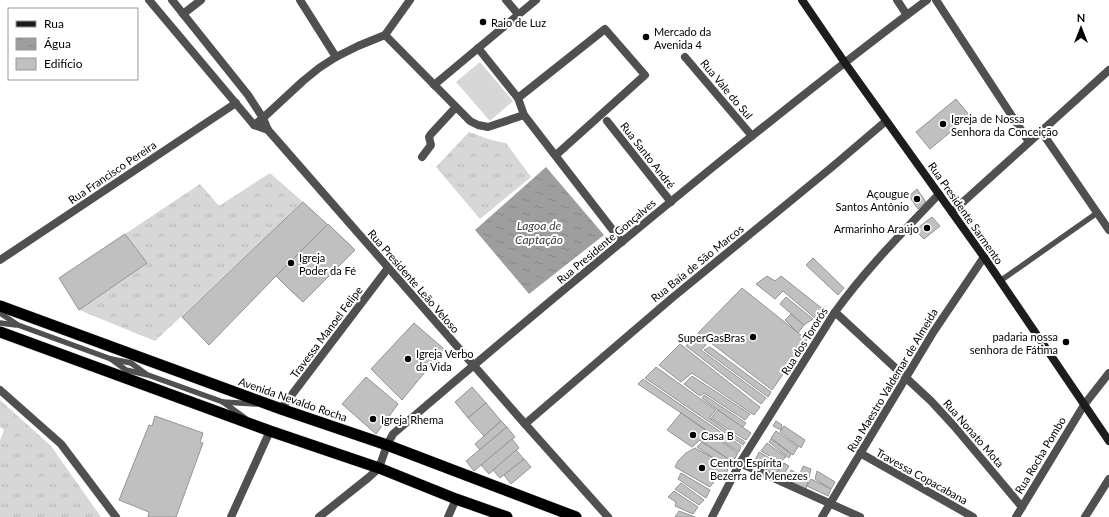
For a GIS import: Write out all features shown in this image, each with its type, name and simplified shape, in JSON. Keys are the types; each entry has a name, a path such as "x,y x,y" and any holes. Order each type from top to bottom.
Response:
{"highway":[{"name":"Avenida Nevaldo Rocha","path":"0,306 267,404 387,445 576,517"},
{"path":"0,332 256,426 379,468 507,517"}],"main road":[{"name":"Rua Presidente Sarmento","path":"802,0 844,63 984,256 1109,441"}],"street":[{"path":"149,0 254,125 319,68 336,56 385,35 410,0"},
{"name":"Rua Presidente Leão Veloso","path":"172,0 248,95 263,118 268,130 608,517"},
{"path":"183,14 201,0"},
{"path":"300,0 336,56"},
{"path":"506,0 518,14"},
{"path":"434,85 536,0"},
{"path":"897,0 907,15"},
{"name":"Rua Presidente Gonçalves","path":"319,517 379,468 387,445 393,434 474,365 752,136 927,0"},
{"path":"936,0 1029,142"},
{"path":"518,98 605,28 645,75 556,155"},
{"path":"385,35 456,107 474,123 483,127 524,115"},
{"path":"478,48 518,98 524,115 622,242"},
{"name":"Rua Vale do Sul","path":"685,57 752,136"},
{"path":"952,212 1109,70"},
{"name":"Rua Francisco Pereira","path":"0,260 236,103"},
{"path":"422,157 430,145 429,137 431,134 456,107"},
{"name":"Rua Santo André","path":"607,121 671,202"},
{"name":"Rua Baía de São Marcos","path":"525,424 672,298 832,168 886,121"},
{"name":"Rua Presidente Leão Veloso","path":"254,125 268,130"},
{"path":"1041,131 1109,230"},
{"name":"Rua dos Tororós","path":"712,517 740,463 835,312 852,288 940,194"},
{"name":"Rua Maestro Valdemar de Almeida","path":"822,517 934,331 984,256"},
{"name":"Travessa Manoel Felipe","path":"281,409 388,268"},
{"name":"Rua Nonato Mota","path":"835,312 931,401 1022,507"},
{"name":"Rua Rocha Pombo","path":"1016,517 1084,405 1109,373"},
{"path":"0,390 61,444 116,517"},
{"path":"231,517 270,431"},
{"name":"Travessa Copacabana","path":"860,453 973,517"},
{"path":"740,463 860,517"},
{"path":"1085,517 1109,479"},
{"path":"448,517 456,498"}],"lane":[{"path":"1000,281 1097,213"},
{"path":"0,314 18,325 110,359 126,370 148,375 223,402 256,426"},
{"path":"0,323 18,325"},
{"path":"223,402 267,404"}],"green space":[{"path":"480,62 513,101 490,121 456,82"},
{"path":"469,132 491,140 506,143 531,177 480,219 436,167"},
{"path":"270,173 303,202 155,341 79,310 147,263 125,234 200,184 219,206"},
{"path":"0,400 51,446 101,517 0,517 0,440 4,430 0,427"}],"water":[{"name":"Lagoa de Captação","path":"546,167 604,235 529,294 475,230"}],"building":[{"name":"Igreja de Nossa Senhora da Conceição","path":"956,99 970,116 930,149 916,132"},
{"name":"Açougue Santos Antônio","path":"917,189 926,202 918,209 909,196"},
{"name":"Igreja Poder da Fé","path":"303,202 355,250 303,302 276,276 209,345 182,317"},
{"name":"Armarinho Araújo","path":"932,217 940,226 924,239 915,230"},
{"path":"328,224 355,250 303,302 276,276"},
{"path":"125,234 147,263 79,310 59,278"},
{"path":"813,258 844,288 838,295 806,265"},
{"path":"767,276 775,281 781,276 824,310 817,320 783,291 775,299 756,284"},
{"name":"SuperGasBras","path":"742,288 807,340 772,390 698,333"},
{"path":"786,297 813,319 804,325 780,304"},
{"path":"791,314 804,325 798,333 785,320"},
{"name":"Igreja Verbo da Vida","path":"414,323 444,349 402,400 371,369"},
{"path":"695,336 706,345 701,350 766,398 761,404 686,346"},
{"path":"680,344 760,407 754,415 692,373 681,382 659,365"},
{"path":"710,347 771,392 768,397 704,350"},
{"path":"656,367 716,410 709,418 745,442 743,445 645,378"},
{"path":"692,376 750,414 745,420 704,393 700,396 684,384"},
{"name":"Igreja Rhema","path":"366,377 398,404 376,434 342,404"},
{"path":"643,379 741,446 739,452 638,384"},
{"path":"472,387 486,403 468,418 455,402"},
{"path":"704,395 746,423 742,428 702,398"},
{"path":"486,403 501,421 484,436 468,418"},
{"path":"718,410 751,433 746,440 711,418"},
{"name":"Casa B","path":"681,413 738,453 733,462 700,440 692,447 667,430"},
{"path":"155,416 203,433 200,442 203,443 176,517 148,517 149,512 119,500 149,425 152,426"},
{"path":"501,421 507,427 480,450 475,444"},
{"path":"776,421 782,425 781,430 773,426"},
{"path":"784,426 805,440 801,448 780,432"},
{"path":"507,427 515,437 474,471 466,461"},
{"path":"776,431 798,447 793,455 771,438"},
{"path":"512,439 519,448 489,474 481,465"},
{"path":"771,439 791,454 789,458 769,442"},
{"path":"702,442 733,462 729,468 697,447"},
{"path":"767,443 786,457 780,462 761,451"},
{"name":"Centro Espírita Bezerra de Menezes","path":"695,448 711,457 728,470 723,479 717,478 710,487 675,467 678,461 686,453"},
{"path":"516,450 524,459 500,478 493,470"},
{"path":"759,452 782,465 775,475 754,462"},
{"path":"524,459 531,467 511,484 504,475"},
{"path":"784,463 789,466 781,479 775,475"},
{"path":"803,466 811,469 806,489 794,484 798,473 800,474"},
{"path":"791,470 796,473 792,484 782,478 786,473 789,475"},
{"path":"817,471 835,482 831,489 815,479"},
{"path":"681,473 710,490 706,498 678,479"},
{"path":"811,479 831,489 828,496 807,486"},
{"path":"681,483 704,500 699,505 675,489"},
{"path":"674,491 698,507 693,514 675,506 676,502 668,497"},
{"path":"679,511 695,517 675,517"}],"place":[{"name":"Raio de Luz","path":"483,22"},
{"name":"Mercado da Avenida 4","path":"646,37"},
{"name":"Igreja de Nossa Senhora da Conceição","path":"943,124"},
{"name":"Açougue Santos Antônio","path":"917,199"},
{"name":"Armarinho Araújo","path":"927,228"},
{"name":"Igreja Poder da Fé","path":"291,263"},
{"name":"SuperGasBras","path":"753,337"},
{"name":"padaria nossa senhora de Fátima","path":"1066,342"},
{"name":"Igreja Verbo da Vida","path":"408,359"},
{"name":"Igreja Rhema","path":"373,419"},
{"name":"Casa B","path":"693,435"},
{"name":"Centro Espírita Bezerra de Menezes","path":"702,468"}]}
